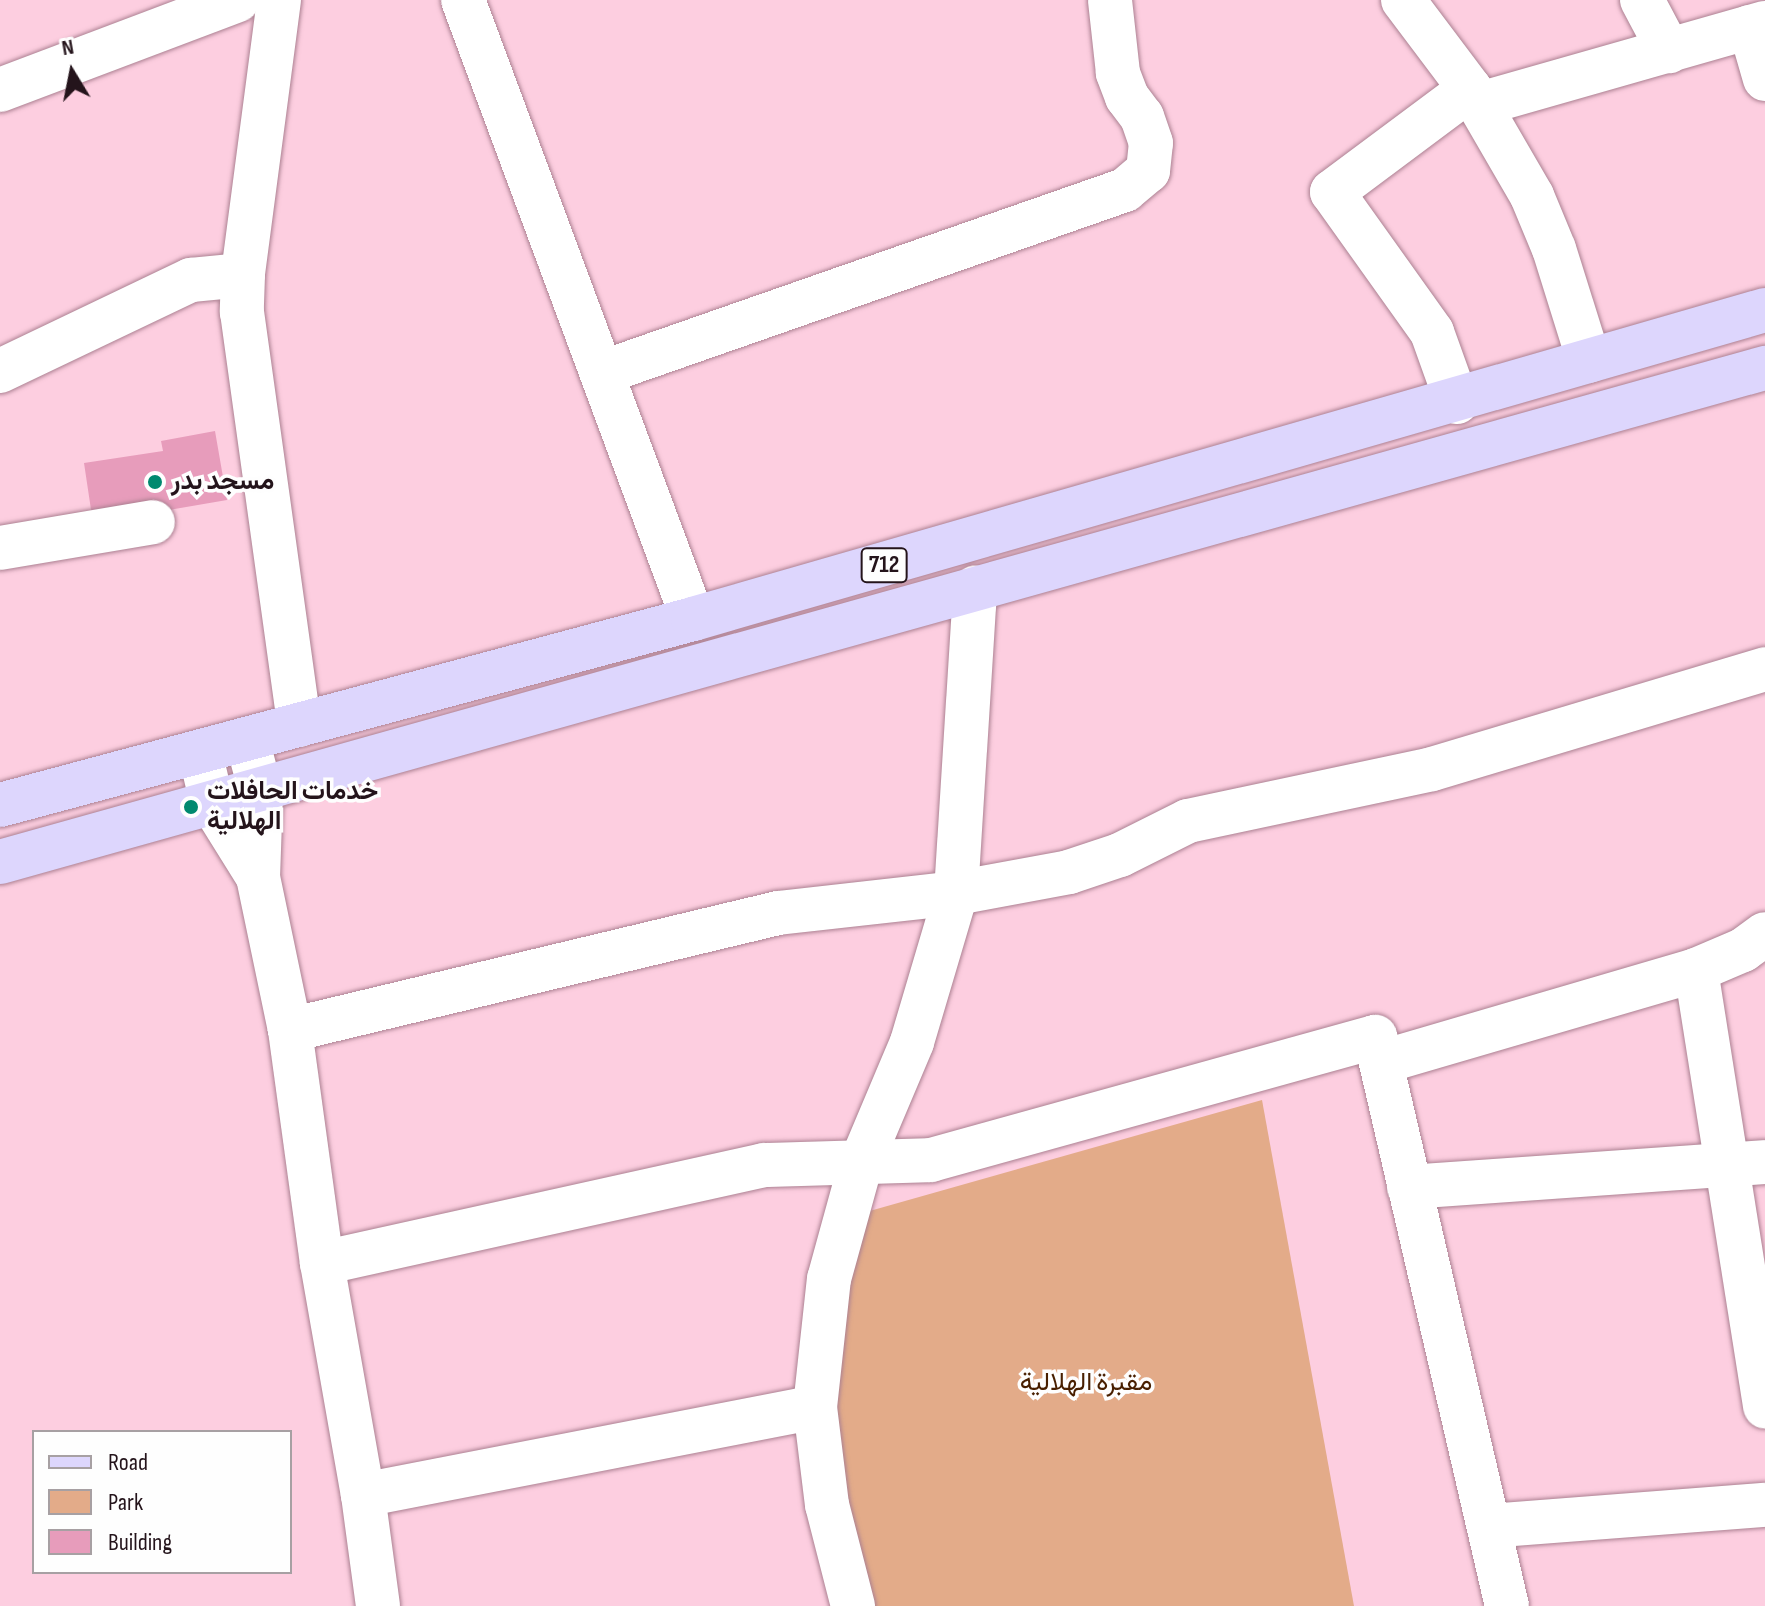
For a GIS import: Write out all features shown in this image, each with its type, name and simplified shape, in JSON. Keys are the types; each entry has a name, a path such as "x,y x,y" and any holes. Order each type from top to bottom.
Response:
{"main road":[{"name":"712","path":"0,805 693,619 1457,402 1765,310"},
{"name":"712","path":"0,862 261,792 975,588 1765,368"}],"street":[{"path":"0,90 238,0"},
{"path":"279,0 243,275 242,312 299,725"},
{"path":"463,0 604,372 693,619"},
{"path":"604,372 1125,190 1148,171 1151,143 1142,117 1127,97 1118,73 1110,0"},
{"path":"1403,0 1475,97 1532,196 1554,249 1589,361"},
{"path":"1642,0 1669,51"},
{"path":"1457,402 1432,332 1332,192 1475,97 1669,51 1758,25 1765,79"},
{"path":"0,371 191,280 243,275"},
{"path":"0,548 153,522"},
{"path":"845,1601 827,1505 815,1407 829,1279 861,1163 912,1042 956,893 975,588"},
{"path":"290,1030 778,913 956,893 1069,872 1120,855 1188,821 1432,769 1765,669"},
{"path":"247,740 261,792 258,877 290,1030 322,1263 363,1495 378,1606"},
{"path":"200,752 212,803 258,877"},
{"path":"1382,1062 1696,970 1743,950 1765,934"},
{"path":"1696,970 1745,1163 1765,1407"},
{"path":"322,1263 732,1170 795,1161 861,1163 931,1160 1375,1037 1507,1606"},
{"path":"1409,1187 1745,1163"},
{"path":"363,1495 815,1407"},
{"path":"1489,1526 1765,1505"}],"green space":[{"name":"مقبرة الهلالية","path":"1262,1100 1354,1606 864,1606 828,1471 852,1216"}],"building":[{"name":"مسجد بدر","path":"215,431 227,500 93,523 84,463 163,451 161,441"}],"place":[{"name":"مسجد بدر","path":"155,482"},
{"name":"خدمات الحافلات الهلالية","path":"191,807"}]}
